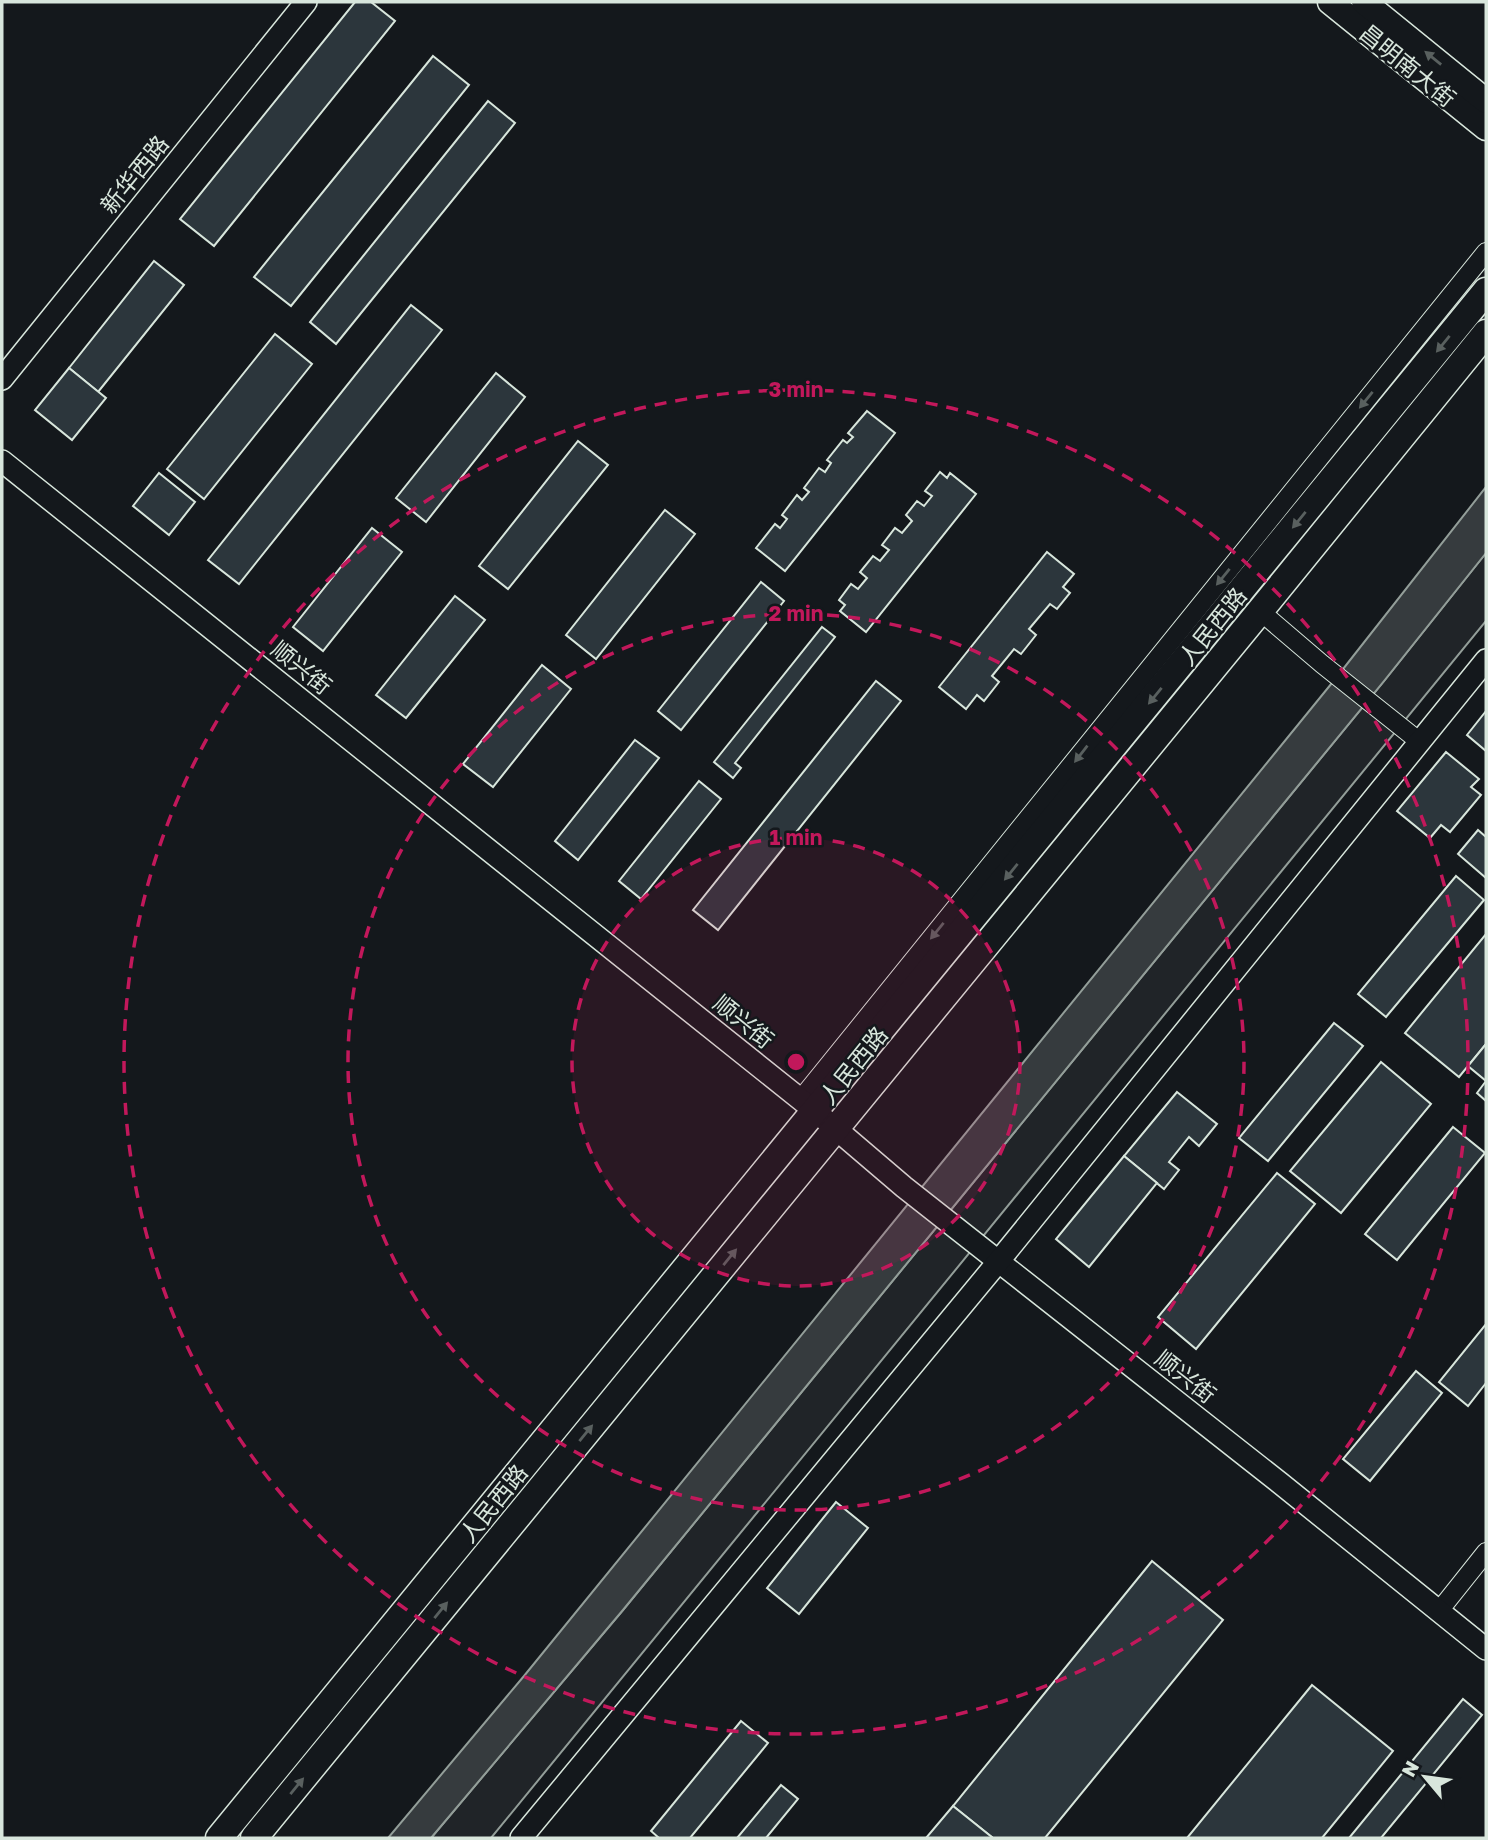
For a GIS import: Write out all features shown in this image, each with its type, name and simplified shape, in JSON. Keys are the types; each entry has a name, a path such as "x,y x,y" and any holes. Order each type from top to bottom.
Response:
{"main road":[{"name":"昌明南大街","path":"1330,2 1486,128"},
{"name":"昌明南大街","path":"1364,2 1486,101"},
{"name":"人民西路","path":"219,1838 808,1105 1486,291"},
{"name":"人民西路","path":"254,1838 1486,333"}],"street":[{"name":"新华西路","path":"2,379 306,2"},
{"path":"808,1105 1486,252"},
{"name":"顺兴街","path":"2,461 808,1105 904,1187 1486,1649"},
{"path":"1260,611 1420,742"},
{"path":"521,1838 998,1262 1486,660"},
{"path":"1439,1611 1486,1552"}],"shaded area":[{"path":"1486,487 1486,553 1384,681 623,1610 431,1838 388,1838 524,1676 1336,678"},
{"path":"1486,553 1486,621 491,1838 431,1838 623,1610"}],"building":[{"path":"355,2 371,2 395,21 214,246 180,219"},
{"path":"433,56 469,85 291,306 254,277"},
{"path":"488,101 515,123 336,344 310,322"},
{"path":"154,261 184,285 98,392 69,368"},
{"path":"411,305 442,330 239,584 208,560"},
{"path":"275,334 312,364 204,499 167,469"},
{"path":"69,368 106,398 72,440 35,410"},
{"path":"496,373 525,397 426,522 396,498"},
{"path":"867,411 895,433 785,571 756,548 775,524 780,528 787,519 782,515 797,495 802,500 809,492 804,488 819,468 825,472 831,463 827,460 843,440 847,443 853,437 848,433"},
{"path":"578,441 608,465 508,589 479,566"},
{"path":"940,472 947,478 950,473 976,494 866,632 840,611 845,605 839,600 851,584 858,589 867,578 860,572 873,556 880,561 889,550 882,545 895,528 902,533 912,521 906,515 917,501 924,506 932,496 925,491"},
{"path":"159,473 195,502 169,535 133,506"},
{"path":"665,510 695,534 596,659 566,635"},
{"path":"372,528 402,552 323,651 293,627"},
{"path":"1047,552 1074,574 1063,587 1070,593 1057,609 1050,604 1029,629 1036,635 1021,654 1014,649 992,676 999,682 984,701 977,695 966,709 939,687"},
{"path":"761,582 784,601 681,730 658,711"},
{"path":"455,596 485,620 406,718 376,695"},
{"path":"822,627 835,637 735,763 741,768 733,778 714,762"},
{"path":"542,665 571,689 493,787 463,764"},
{"path":"876,681 901,701 718,930 693,910"},
{"path":"1486,711 1486,751 1467,735"},
{"path":"635,740 659,758 578,860 555,841"},
{"path":"1446,752 1479,779 1471,787 1481,795 1450,832 1441,825 1430,838 1397,811"},
{"path":"699,781 721,799 641,899 619,881"},
{"path":"1478,830 1486,837 1486,878 1458,854"},
{"path":"1456,876 1484,900 1386,1017 1358,994"},
{"path":"1486,934 1486,1044 1459,1077 1405,1033"},
{"path":"1334,1023 1363,1046 1268,1161 1239,1138"},
{"path":"1486,1044 1486,1081 1468,1066"},
{"path":"1381,1062 1431,1104 1341,1213 1290,1171"},
{"path":"1486,1081 1486,1101 1477,1093"},
{"path":"1177,1092 1217,1124 1199,1146 1189,1137 1169,1162 1179,1170 1164,1189 1124,1156"},
{"path":"1453,1127 1485,1153 1397,1260 1365,1234"},
{"path":"1124,1156 1157,1183 1089,1267 1056,1239"},
{"path":"1277,1173 1315,1204 1196,1349 1158,1317"},
{"path":"1486,1324 1486,1383 1468,1406 1439,1382"},
{"path":"1416,1371 1442,1393 1370,1481 1343,1459"},
{"path":"836,1502 868,1528 799,1614 767,1588"},
{"path":"1152,1561 1223,1620 1045,1838 993,1838 953,1806"},
{"path":"1312,1685 1393,1751 1322,1838 1187,1838"},
{"path":"1463,1699 1482,1715 1381,1838 1349,1838"},
{"path":"741,1721 768,1743 690,1838 659,1838 651,1831"},
{"path":"781,1785 798,1799 766,1838 737,1838"},
{"path":"953,1806 993,1838 926,1838"}]}
